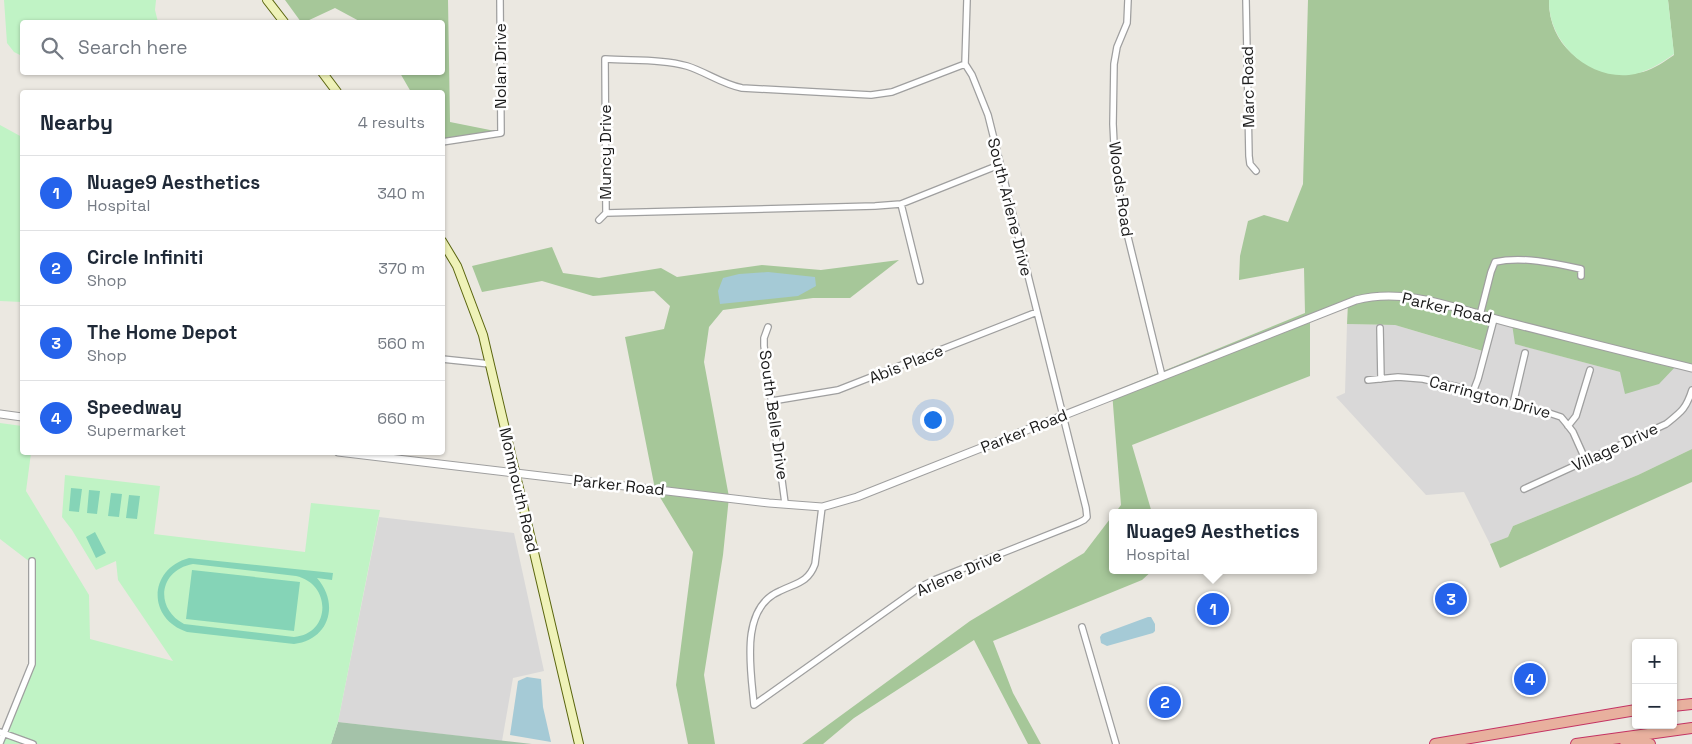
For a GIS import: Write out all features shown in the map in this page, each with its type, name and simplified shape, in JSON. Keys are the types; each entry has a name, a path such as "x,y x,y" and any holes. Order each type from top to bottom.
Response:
{"highway":[{"path":"1677,706 1692,704"},
{"path":"1435,744 1632,711"},
{"path":"1576,744 1692,728"},
{"path":"1613,738 1650,744"}],"main road":[{"path":"267,0 282,20"},
{"path":"324,75 336,90"},
{"name":"Monmouth Road","path":"445,246 468,292 483,335 579,744"}],"street":[{"name":"Nolan Drive","path":"445,142 501,133 500,0"},
{"name":"South Arlene Drive","path":"967,0 966,64 988,115 1062,416"},
{"name":"Woods Road","path":"1128,0 1127,23 1117,46 1114,64 1113,124 1115,164 1124,221 1162,376"},
{"name":"Marc Road","path":"1246,0 1249,156 1250,164 1256,171"},
{"path":"599,53 605,59 680,64 727,84 742,88 871,95 892,92 966,64"},
{"name":"Muncy Drive","path":"605,59 606,213 901,204 1000,165"},
{"path":"901,204 920,281"},
{"path":"599,220 606,213"},
{"path":"1480,315 1490,272 1495,262 1506,260 1562,265 1581,270 1581,276"},
{"name":"Parker Road","path":"363,455 822,507 857,497 1356,300 1375,296 1409,296 1692,368"},
{"name":"Abis Place","path":"772,401 845,388 1036,312"},
{"path":"1473,392 1494,319"},
{"name":"South Belle Drive","path":"768,327 764,338 764,346 786,503"},
{"path":"1380,328 1380,379"},
{"path":"1514,404 1525,353"},
{"path":"445,359 490,364"},
{"path":"1568,426 1576,416 1590,370"},
{"name":"Carrington Drive","path":"1368,380 1398,377 1423,379 1451,385 1487,398 1561,417 1568,426 1586,461"},
{"name":"Village Drive","path":"1524,489 1666,424 1683,410 1692,390"},
{"path":"0,414 20,417"},
{"name":"Arlene Drive","path":"822,507 815,564 812,572 801,582 772,596 762,606 755,618 750,648 754,705 920,587 1084,520 1087,515 1086,508 1062,416"},
{"path":"0,742 2,732 32,664 32,561"},
{"path":"1082,627 1116,744"},
{"path":"2,732 32,744"}],"shaded area":[{"path":"1494,319 1513,324 1516,344 1620,372 1677,364 1692,368 1692,449 1638,475 1513,526 1508,537 1490,544 1464,492 1426,495 1336,397 1345,393 1347,324 1395,325 1485,352"},
{"path":"379,517 514,533 544,671 513,678 502,741 338,722"}],"green space":[{"path":"4,0 156,0 155,10 158,20 20,20 20,55 14,52 7,43"},
{"path":"285,0 448,0 450,122 500,132 445,141 445,90 410,90 401,75 445,75 445,20 357,20 335,8 309,20 300,20"},
{"path":"1308,0 1549,0 1550,16 1555,30 1562,43 1572,54 1597,69 1628,73 1647,70 1674,55 1668,0 1692,0 1692,368 1677,365 1659,384 1625,394 1620,372 1515,344 1512,324 1494,319 1486,352 1395,325 1347,324 1348,303 1310,317 1310,376 1132,445 1151,509 1118,509 1121,505 1112,392 1305,313 1304,268 1239,280 1240,256 1248,221 1264,215 1288,222 1303,184"},
{"path":"1549,0 1668,0 1674,54 1653,68 1635,74 1613,75 1599,71 1573,55 1563,43 1555,30 1550,15"},
{"path":"0,125 20,136 20,302 0,301"},
{"path":"552,247 563,273 599,278 661,268 677,277 762,265 821,270 899,260 850,298 813,298 723,310 709,327 704,362 729,497 723,555 704,675 715,744 688,744 676,685 693,552 655,489 625,337 664,329 670,306 654,291 593,296 542,281 482,292 472,266"},
{"path":"0,423 20,426 20,455 31,455 26,491 89,595 90,639 173,661 118,580 116,561 96,570 62,517 65,475 160,486 154,534 305,552 311,503 380,510 338,722 331,744 0,744 0,732 4,732 28,669 30,562 0,539"},
{"path":"1692,449 1692,482 1500,568 1490,544 1508,537 1513,526 1638,475"},
{"path":"71,488 82,489 79,512 69,511"},
{"path":"89,490 100,491 97,514 87,513"},
{"path":"111,493 122,494 119,517 108,516"},
{"path":"129,495 140,496 137,519 126,518"},
{"path":"1109,520 1109,574 1149,574 1142,580 993,641 1013,693 1041,744 1028,744 974,640 854,718 823,744 802,744 970,621 1084,553"},
{"path":"95,532 106,553 96,558 86,537"},
{"path":"189,558 333,573 332,580 317,578 324,588 328,599 327,619 323,628 316,636 294,644 187,632 174,626 159,606 158,594 160,583 166,572 176,564","holes":["193,564 296,576 308,581 316,588 321,598 322,608 320,618 315,627 306,634 294,637 184,624 174,617 168,609 165,600 164,590 167,581 182,568"]},
{"path":"192,570 300,582 294,631 186,619"},
{"path":"338,722 532,744 331,744"}],"water":[{"path":"768,272 815,277 816,286 798,296 720,304 718,291 723,278 739,274"},
{"path":"1151,617 1155,624 1155,631 1153,633 1107,646 1101,643 1100,637 1102,634"},
{"path":"527,677 541,679 543,707 551,742 510,735 518,681"}],"place":[{"name":"The Home Depot","path":"1451,599"},
{"name":"Nuage9 Aesthetics","path":"1213,609"},
{"name":"Speedway","path":"1530,679"},
{"name":"Circle Infiniti","path":"1165,702"}]}
